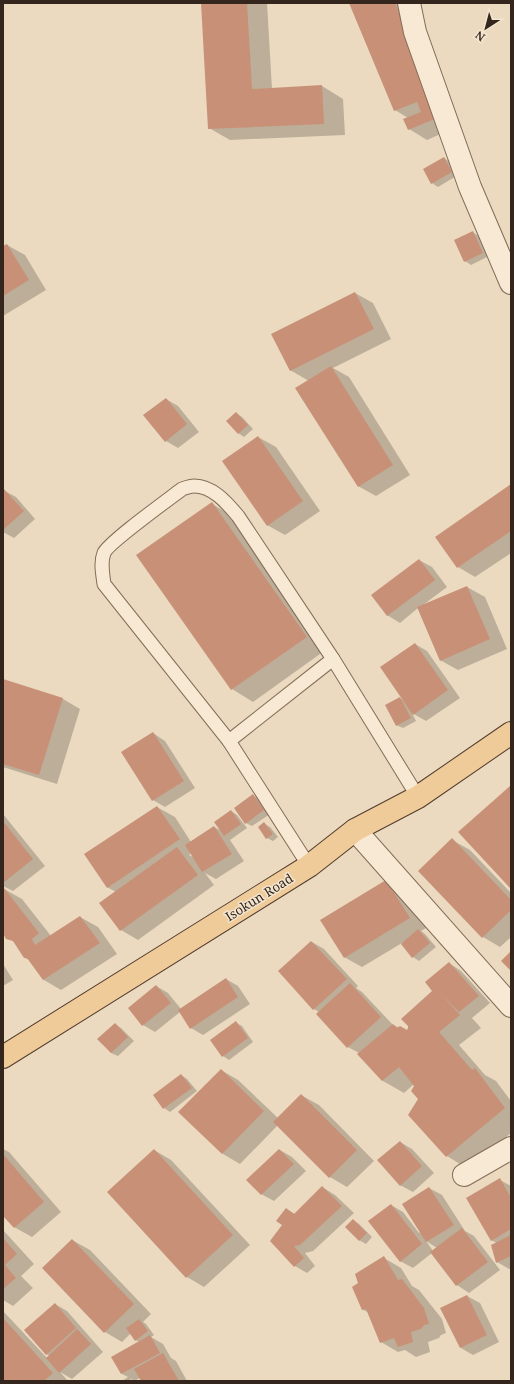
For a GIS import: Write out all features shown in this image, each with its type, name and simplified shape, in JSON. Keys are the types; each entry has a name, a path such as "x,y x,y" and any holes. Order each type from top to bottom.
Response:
{"main road":[{"name":"Isokun Road","path":"3,1057 309,866 355,830 418,797 511,733"}],"street":[{"path":"408,3 415,32 470,187 511,283"},
{"path":"355,830 511,1006"},
{"path":"464,1175 511,1148"}],"lane":[{"path":"309,866 228,741 104,584 102,568 104,553 114,542 182,489 194,486 210,490 228,504 238,516 333,659 418,797"},
{"path":"228,741 333,659"}],"building":[{"path":"201,3 247,3 252,89 322,85 324,124 208,129"},
{"path":"349,3 395,3 442,116 408,130 403,119 421,112 417,102 394,111"},
{"path":"444,157 452,172 431,184 423,169"},
{"path":"473,231 483,253 464,262 454,240"},
{"path":"7,244 29,280 3,296 3,246"},
{"path":"355,292 374,329 290,371 271,334"},
{"path":"331,366 393,465 358,487 295,388"},
{"path":"166,398 187,424 165,442 143,415"},
{"path":"236,412 248,425 238,434 226,421"},
{"path":"258,436 303,501 267,526 222,461"},
{"path":"511,484 511,531 457,568 435,537"},
{"path":"3,488 24,511 3,530"},
{"path":"212,502 307,637 231,690 136,555"},
{"path":"419,559 435,580 387,616 371,595"},
{"path":"467,586 490,639 440,661 417,607"},
{"path":"415,643 448,690 413,715 380,667"},
{"path":"3,679 63,698 39,775 3,764"},
{"path":"400,697 411,718 396,726 385,705"},
{"path":"153,732 184,781 152,801 121,752"},
{"path":"511,785 511,889 458,832"},
{"path":"253,794 264,810 245,824 234,808"},
{"path":"157,806 180,839 107,888 84,854"},
{"path":"231,810 241,824 224,836 214,822"},
{"path":"3,821 33,859 3,883"},
{"path":"264,822 273,834 266,839 258,827"},
{"path":"214,826 232,854 202,872 185,845"},
{"path":"452,838 511,900 511,910 482,938 418,871"},
{"path":"177,847 198,875 120,931 99,903"},
{"path":"386,880 410,918 344,958 320,920"},
{"path":"4,888 39,933 32,939 35,945 80,916 100,943 43,980 27,958 24,958 13,941 6,939 3,933"},
{"path":"418,929 430,943 412,958 401,944"},
{"path":"311,941 347,979 313,1010 278,971"},
{"path":"511,951 511,971 501,961"},
{"path":"449,962 479,996 459,1012 442,995 460,1015 439,1032 472,1070 475,1068 505,1108 446,1157 408,1115 418,1099 411,1091 414,1086 399,1067 382,1081 357,1054 393,1024 397,1028 400,1026 407,1030 408,1026 401,1019 432,991 425,982"},
{"path":"226,978 238,997 190,1029 178,1010"},
{"path":"350,983 381,1017 347,1048 316,1014"},
{"path":"156,985 171,1003 142,1026 128,1008"},
{"path":"236,1021 248,1038 222,1057 210,1040"},
{"path":"115,1023 128,1037 111,1053 97,1039"},
{"path":"221,1069 264,1111 222,1154 178,1112"},
{"path":"181,1074 192,1088 163,1109 153,1095"},
{"path":"301,1094 357,1150 329,1178 273,1122"},
{"path":"400,1141 422,1166 400,1186 377,1160"},
{"path":"154,1149 233,1235 186,1278 107,1192"},
{"path":"279,1149 294,1164 261,1195 246,1180"},
{"path":"3,1154 44,1202 14,1228 3,1216"},
{"path":"500,1178 511,1198 511,1229 491,1241 466,1198"},
{"path":"322,1186 342,1206 300,1245 294,1246 304,1258 294,1267 270,1241 282,1225 276,1221 286,1208 294,1214"},
{"path":"429,1187 454,1225 426,1242 402,1204"},
{"path":"391,1204 422,1244 400,1262 368,1221"},
{"path":"353,1219 367,1233 359,1241 345,1227"},
{"path":"462,1228 488,1262 456,1286 430,1252"},
{"path":"511,1235 511,1256 496,1263 491,1245"},
{"path":"3,1238 17,1254 5,1265 16,1278 3,1289"},
{"path":"72,1239 134,1304 104,1333 42,1268"},
{"path":"384,1256 398,1280 402,1279 424,1308 429,1324 424,1325 421,1329 411,1332 413,1342 398,1347 394,1338 380,1343 366,1309 362,1310 352,1287 358,1283 355,1274"},
{"path":"467,1295 487,1335 460,1348 440,1308"},
{"path":"55,1303 76,1328 46,1355 24,1330"},
{"path":"3,1318 53,1373 44,1381 3,1381"},
{"path":"139,1319 148,1331 135,1341 126,1328"},
{"path":"77,1329 91,1344 59,1373 46,1358"},
{"path":"150,1335 160,1353 121,1374 111,1357"},
{"path":"163,1353 179,1381 141,1381 134,1369"}]}
